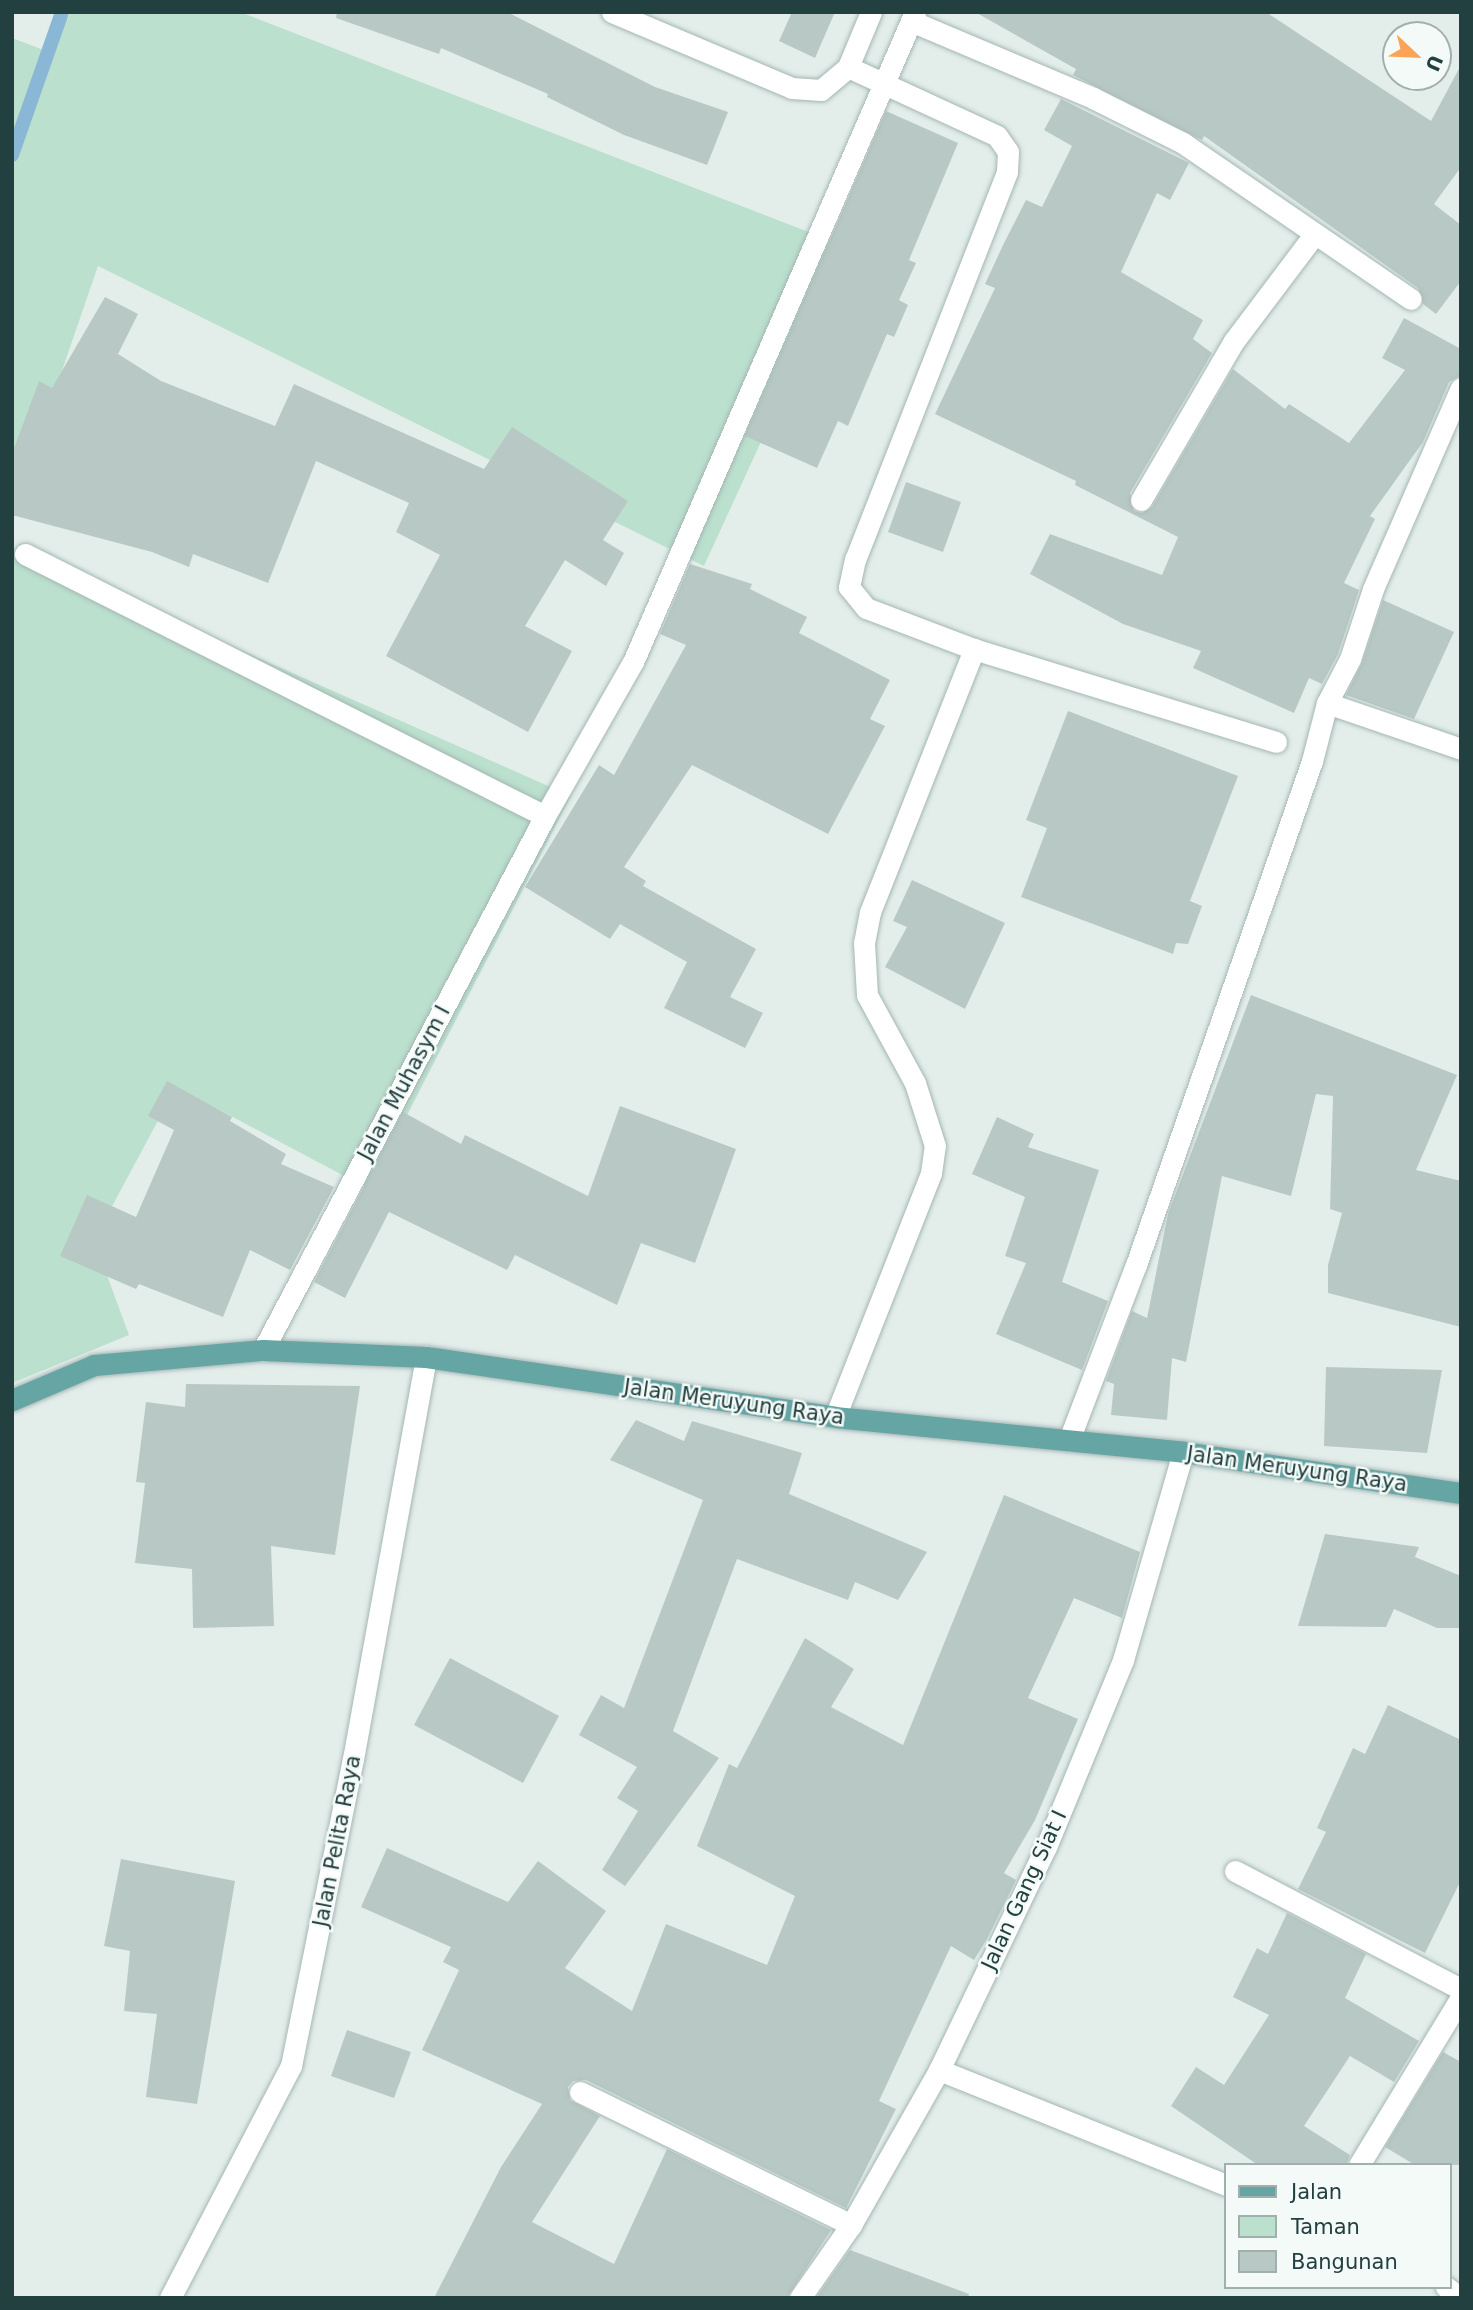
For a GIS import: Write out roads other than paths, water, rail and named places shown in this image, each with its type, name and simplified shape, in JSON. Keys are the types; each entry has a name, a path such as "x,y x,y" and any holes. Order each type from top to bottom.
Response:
{"main road":[{"name":"Jalan Meruyung Raya","path":"12,1400 94,1365 263,1350 426,1357 835,1417 1183,1452 1461,1493"}],"street":[{"path":"612,12 792,88 821,90 848,66 871,12"},
{"path":"913,17 1093,98 1183,143 1411,299"},
{"name":"Jalan Muhasym I","path":"263,1350 545,816 633,662 881,81 913,17"},
{"path":"848,66 997,136 1008,152 1007,172 855,559 849,587 866,608 975,649 1276,742"},
{"path":"1141,500 1234,341 1314,235"},
{"path":"1069,1440 1136,1265 1312,761 1327,704 1350,659 1373,589 1461,388"},
{"path":"25,554 545,816"},
{"path":"835,1417 931,1173 934,1146 931,1122 915,1083 867,995 863,971 866,932 870,912 975,649"},
{"path":"1327,704 1461,749"},
{"name":"Jalan Pelita Raya","path":"170,2298 291,2066 353,1759 426,1357"},
{"name":"Jalan Gang Siat I","path":"800,2298 851,2225 939,2070 1046,1847 1123,1660 1183,1452"},
{"path":"1236,1871 1461,1989"},
{"path":"1360,2163 1461,1997"},
{"path":"939,2070 1224,2184"},
{"path":"580,2092 851,2225"}],"waterway":[{"path":"12,155 62,12"}]}
